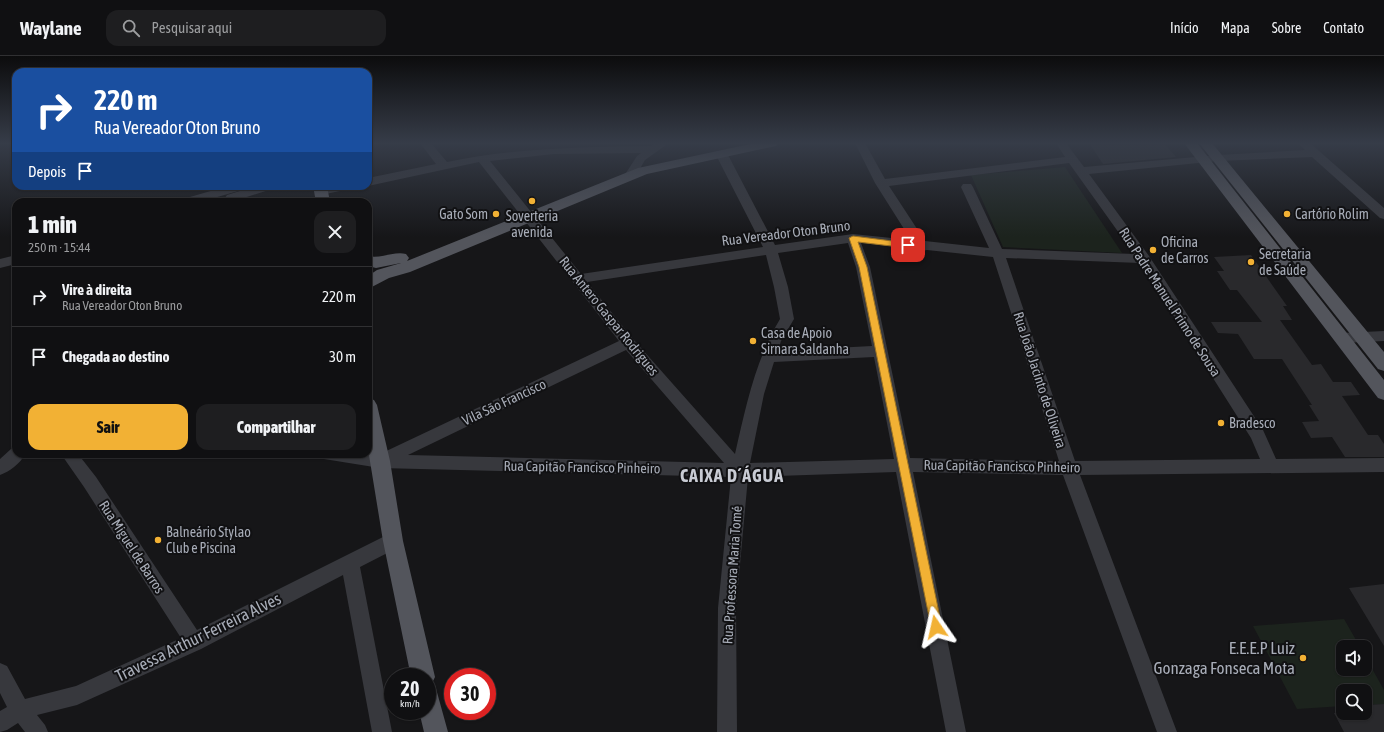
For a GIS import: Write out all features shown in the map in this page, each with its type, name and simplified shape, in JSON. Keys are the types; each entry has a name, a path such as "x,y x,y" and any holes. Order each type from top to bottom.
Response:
{"main road":[{"path":"373,268 404,268 527,214 626,175"},
{"path":"1222,175 1384,393"},
{"path":"1224,175 1384,364"},
{"path":"372,424 380,461 392,541 421,668"},
{"path":"433,720 436,732"}],"street":[{"path":"372,181 403,175"},
{"name":"Rua Antero Gaspar Rodrigues","path":"495,175 628,343 740,470"},
{"name":"Rua Professora Maria Tomé","path":"727,732 727,608 740,470 756,394 774,341 787,319 781,287 771,250 732,175"},
{"path":"877,175 922,247"},
{"path":"881,183 949,175"},
{"name":"Rua Padre Manuel Primo de Sousa","path":"1084,175 1144,259 1257,435 1271,466"},
{"path":"1339,175 1384,215"},
{"name":"Rua João Jacinto de Oliveira","path":"967,187 998,253 1069,468 1167,732"},
{"path":"200,198 228,190"},
{"path":"230,198 256,190"},
{"path":"322,193 332,190"},
{"path":"853,238 863,267 904,464 956,732"},
{"name":"Rua Vereador Oton Bruno","path":"577,279 853,238 922,247 998,253 1144,259"},
{"path":"0,257 12,253"},
{"path":"0,264 12,261"},
{"path":"1342,338 1384,336"},
{"name":"Vila São Francisco","path":"380,461 628,343"},
{"path":"768,357 880,351"},
{"path":"0,468 12,458"},
{"name":"Rua Miguel de Barros","path":"72,458 90,482 194,642"},
{"name":"Rua Capitão Francisco Pinheiro","path":"359,458 380,461 455,464 740,470 904,464 1069,468 1384,465"},
{"name":"Travessa Arthur Ferreira Alves","path":"0,723 20,710 77,695 194,642 392,541"},
{"path":"350,563 382,732"},
{"path":"0,672 20,710 38,732"}],"shaded area":[{"path":"971,175 1070,175 1122,253 1003,247"},
{"path":"1344,619 1356,640 1336,640 1336,676 1372,676 1372,669 1384,690 1384,704 1372,705 1372,684 1336,684 1336,706 1297,709 1253,626"}],"building":[{"path":"1251,255 1287,306 1283,306 1292,320 1280,320 1312,365 1321,364 1333,382 1351,382 1360,395 1342,396 1368,435 1378,435 1384,444 1384,457 1345,457 1332,437 1311,438 1302,422 1319,421 1309,405 1312,405 1282,359 1254,359 1238,334 1218,333 1211,322 1262,322 1237,290 1230,290 1217,271 1224,271 1214,257"},
{"path":"1384,584 1384,646 1349,588"},
{"path":"1384,704 1384,732 1344,732 1338,720 1372,720 1372,705"}],"place":[{"name":"Soverteria avenida","path":"532,201"},
{"name":"Gato Som","path":"496,214"},
{"name":"Cartório Rolim","path":"1287,214"},
{"name":"Oficina de Carros","path":"1153,250"},
{"name":"Secretaria de Saúde","path":"1251,262"},
{"name":"Casa de Apoio Sirnara Saldanha","path":"753,341"},
{"name":"Bradesco","path":"1221,423"},
{"name":"Balneário Stylao Club e Piscina","path":"158,540"},
{"name":"E.E.E.P Luiz Gonzaga Fonseca Mota","path":"1303,658"}],"district":[{"name":"CAIXA D´ÁGUA","path":"732,476"}],"route":[{"path":"908,245 853,238 863,267 936,627"}]}
